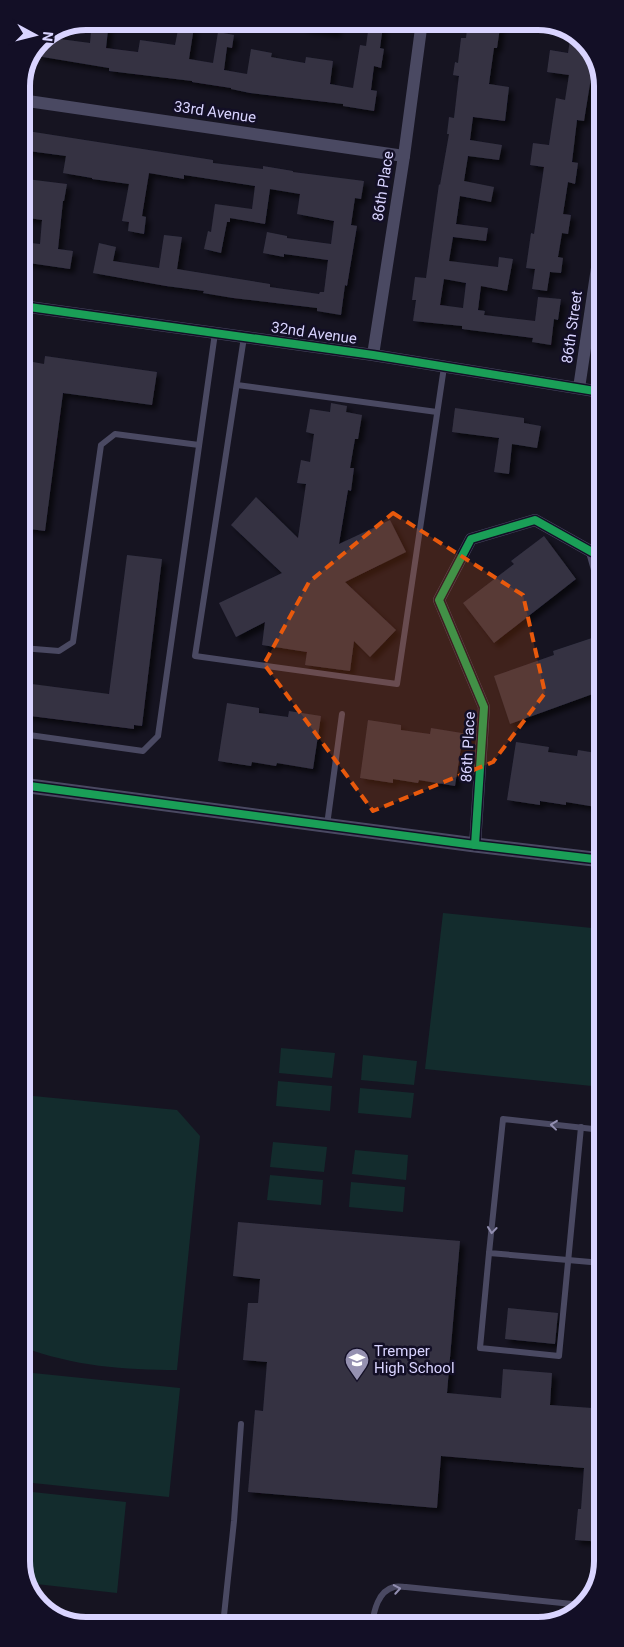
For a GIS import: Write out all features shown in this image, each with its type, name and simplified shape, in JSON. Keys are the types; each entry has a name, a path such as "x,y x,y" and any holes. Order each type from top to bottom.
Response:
{"street":[{"name":"86th Place","path":"373,355 404,156 421,30"},
{"name":"33rd Avenue","path":"30,101 404,156"},
{"name":"86th Street","path":"579,388 594,288"},
{"name":"32nd Avenue","path":"30,307 373,355 594,391"},
{"name":"86th Place","path":"476,845 484,707 439,600 471,539 535,520 594,550"},
{"path":"30,786 594,859"}],"lane":[{"path":"30,735 143,751 158,736 215,333"},
{"path":"244,337 195,656 397,684 444,366"},
{"path":"237,385 438,412"},
{"path":"30,649 59,651 73,642 101,444 115,434 199,445"},
{"path":"327,826 342,714"},
{"path":"581,1128 559,1356 480,1348 503,1119 594,1129"},
{"path":"489,1253 594,1262"},
{"path":"224,1617 234,1521 241,1424"},
{"path":"373,1617 379,1600 383,1594 393,1587 573,1604"}],"highlighted area":[{"path":"393,513 523,595 545,693 493,762 373,811 264,664 309,582"}],"green space":[{"path":"443,913 594,928 594,1086 425,1069"},
{"path":"281,1048 335,1053 332,1078 279,1073"},
{"path":"363,1055 417,1061 414,1085 361,1080"},
{"path":"278,1081 332,1086 330,1111 276,1106"},
{"path":"360,1088 414,1093 411,1118 358,1113"},
{"path":"30,1096 177,1110 200,1136 177,1370 99,1366 60,1359 30,1349"},
{"path":"273,1142 327,1147 324,1172 270,1167"},
{"path":"355,1150 408,1155 406,1180 352,1174"},
{"path":"270,1175 323,1180 321,1205 267,1200"},
{"path":"351,1182 405,1187 403,1212 349,1207"},
{"path":"30,1373 180,1388 169,1497 30,1483"},
{"path":"30,1492 126,1502 117,1593 35,1584 30,1568"}],"building":[{"path":"91,30 108,30 106,48 138,52 140,40 175,45 178,30 194,30 189,59 213,63 218,32 234,35 232,48 227,47 224,70 247,74 251,49 272,53 271,57 305,63 306,57 333,61 330,84 353,88 360,45 366,46 368,30 382,30 380,48 384,49 381,68 374,66 371,90 377,91 374,111 343,106 343,104 250,93 192,81 109,71 109,68 60,60 60,39 90,43"},
{"path":"316,30 336,30 336,33"},
{"path":"467,30 500,30 497,48 494,48 489,84 509,87 505,121 473,117 470,140 502,145 499,160 468,156 464,181 494,187 491,202 460,196 456,224 488,228 486,241 453,237 449,261 498,267 499,257 513,259 507,291 481,286 478,310 485,311 484,315 535,321 538,297 561,299 558,320 554,319 551,345 532,342 533,338 462,329 462,326 413,321 416,300 412,300 415,277 426,278 439,184 449,134 447,134 449,117 454,118 459,76 453,75 455,62 458,63 461,38 466,38","holes":["444,279 466,283 463,308 440,305"]},
{"path":"570,41 584,55 592,72 584,121 577,120 572,162 578,163 575,184 568,182 563,214 571,215 568,234 562,233 558,257 563,258 561,273 550,272 547,291 532,289 535,269 526,268 531,233 534,234 544,167 530,165 533,143 549,145 556,98 565,100 569,75 547,72 550,50 568,53"},
{"path":"30,131 213,160 213,163 263,169 263,166 293,172 364,181 361,199 355,198 351,225 357,226 341,315 317,311 317,308 233,298 203,293 204,291 93,273 99,243 116,247 113,261 159,268 164,235 182,237 177,269 270,284 270,287 319,294 324,292 328,260 284,254 284,257 263,253 267,232 287,236 287,238 331,244 334,221 297,214 300,194 270,189 265,224 230,218 230,222 227,222 221,253 204,249 208,231 211,232 215,204 252,209 255,186 184,175 184,179 149,173 142,216 146,217 144,234 128,231 129,222 122,221 129,184 63,173 66,156 30,151"},
{"path":"30,179 67,184 63,201 58,249 73,251 70,269 30,263 30,243 40,244 42,220 30,218"},
{"path":"45,356 157,372 152,405 63,393 45,531 30,529 30,406 32,391 30,390 30,383 33,362 44,364"},
{"path":"331,403 347,406 346,412 362,415 358,439 355,439 350,468 354,468 351,491 348,490 339,544 390,520 406,552 345,582 396,630 370,657 354,641 350,671 305,665 307,652 262,645 265,622 236,637 219,603 282,573 231,525 256,497 298,538 306,484 297,483 301,460 310,462 314,434 306,432 310,409 330,412"},
{"path":"455,408 524,418 524,423 541,426 537,448 512,444 509,474 494,472 499,438 452,432"},
{"path":"544,536 576,579 494,643 463,603 514,564 511,561"},
{"path":"127,555 162,559 142,726 134,725 134,729 30,716 30,684 109,694"},
{"path":"592,638 594,644 594,694 510,724 494,676 554,655 553,651"},
{"path":"227,703 259,708 259,713 288,717 289,711 321,716 313,769 277,763 276,766 252,762 251,766 218,761"},
{"path":"368,720 401,725 401,730 430,734 431,728 474,735 474,737 462,741 455,786 419,780 418,783 393,779 393,783 360,778"},
{"path":"516,742 549,747 548,752 577,756 578,750 594,753 594,807 566,802 566,805 540,801 540,805 507,800"},
{"name":"Tremper High School","path":"238,1222 460,1241 447,1393 501,1398 503,1369 552,1373 550,1405 592,1408 594,1383 594,1541 575,1540 578,1509 581,1509 584,1468 441,1456 437,1508 248,1492 255,1410 263,1411 267,1362 243,1360 248,1303 258,1303 260,1279 233,1276"},
{"path":"508,1308 558,1313 555,1344 505,1339"}],"cycle path":[{"path":"30,307 373,355 594,391"},
{"path":"475,845 484,707 439,600 471,539 535,520 592,552 594,551"},
{"path":"30,786 594,859"}],"place":[{"name":"Tremper High School","path":"357,1381"}]}
